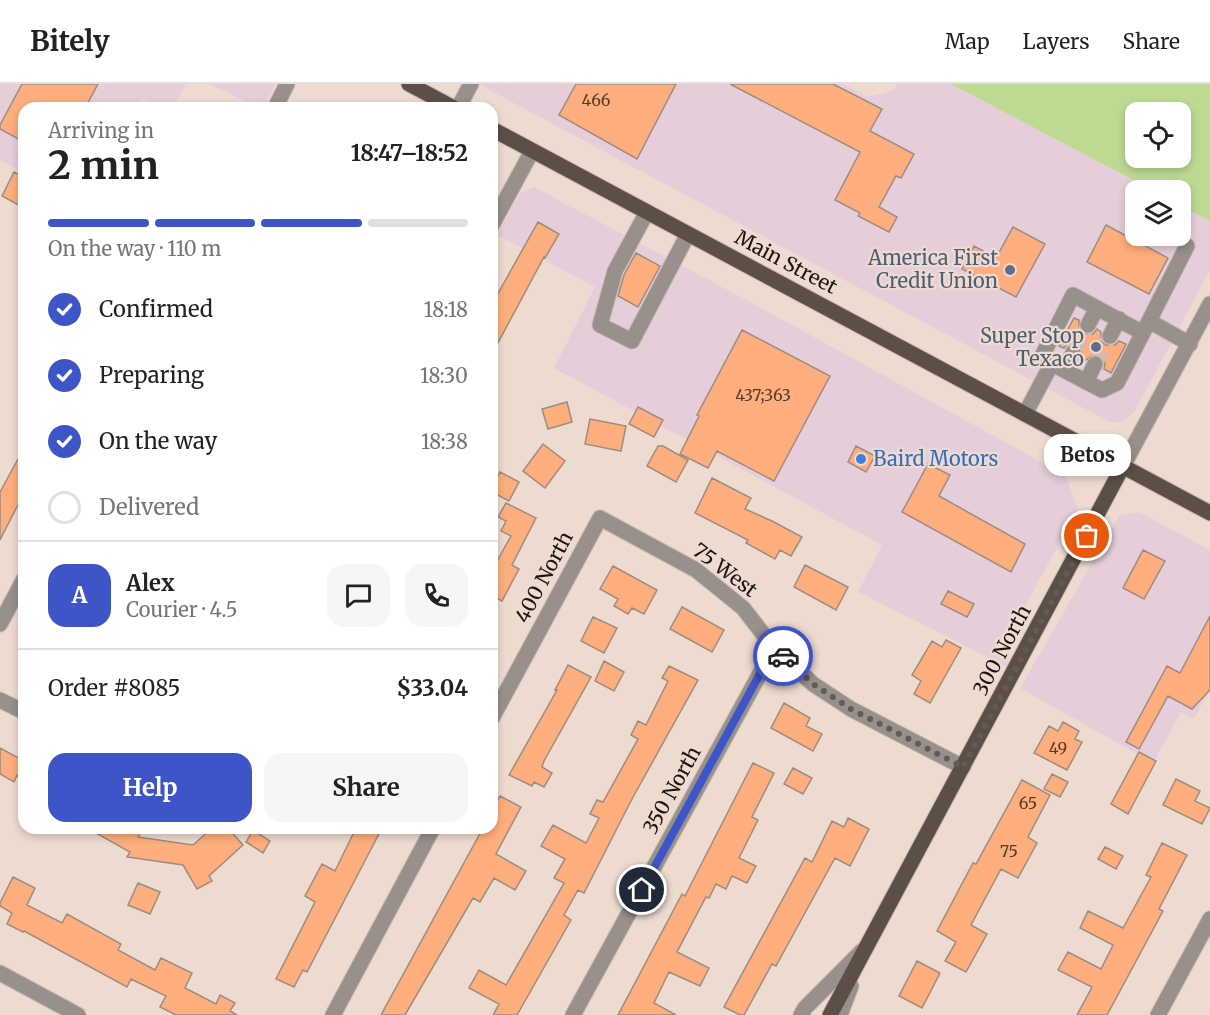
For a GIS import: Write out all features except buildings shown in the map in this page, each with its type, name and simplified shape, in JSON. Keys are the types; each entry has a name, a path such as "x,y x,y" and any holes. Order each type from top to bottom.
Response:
{"main road":[{"path":"409,84 443,102"},
{"name":"Main Street","path":"498,132 1210,513"},
{"name":"300 North","path":"830,1015 1123,466"}],"street":[{"path":"277,102 287,84"},
{"path":"462,102 471,84"},
{"path":"498,214 532,151"},
{"path":"647,212 615,272 600,325 632,341 688,234"},
{"path":"1187,246 1146,327 1117,383 1102,390 1041,358 1073,295 1119,319 1146,327 1190,344"},
{"name":"300 North","path":"1123,466 1210,304"},
{"path":"1088,325 1097,308"},
{"path":"1110,336 1119,319"},
{"path":"1025,414 1058,367 1073,353"},
{"path":"1086,382 1095,364"},
{"name":"75 West","path":"600,518 696,570 743,608 774,648 813,684 851,709 963,767"},
{"name":"400 North","path":"498,707 600,518"},
{"path":"0,624 18,590"},
{"name":"350 North","path":"573,1015 774,648"},
{"path":"0,699 18,709"},
{"path":"333,1015 430,834"},
{"path":"1158,1015 1210,919"},
{"path":"801,1015 805,1008 866,946"},
{"path":"840,1015 866,946"},
{"path":"0,973 78,1015"}],"shaded area":[{"path":"0,84 186,84 176,102 149,102 143,99 141,102 18,102 18,170 0,160"},
{"path":"210,84 276,84 266,102 246,102"},
{"path":"478,84 844,84 868,97 894,90 897,84 951,84 1133,180 1125,180 1125,246 1191,246 1191,211 1210,221 1210,270 1135,411 1123,422 1110,422"},
{"path":"534,187 752,303 1065,475 1078,509 1014,627 1007,667 858,592 882,545 554,368 595,287 498,236 520,193"},
{"path":"1139,512 1210,550 1210,689 1194,719 1181,712 1153,763 1020,688 1119,516"}],"green space":[{"path":"951,84 1210,84 1210,221 1191,211 1191,180 1133,180"}],"tunnel":[{"path":"1073,353 1088,325"},
{"path":"1095,364 1110,336"}],"way so far":[{"path":"783,656 813,684 851,709 963,767 1087,536"}],"place":[{"name":"America First Credit Union","path":"1010,270"},
{"name":"Super Stop Texaco","path":"1096,347"},
{"name":"Baird Motors","path":"861,459"},
{"name":"Betos","path":"1087,536"}],"route":[{"path":"642,890 774,648 783,656"}]}
